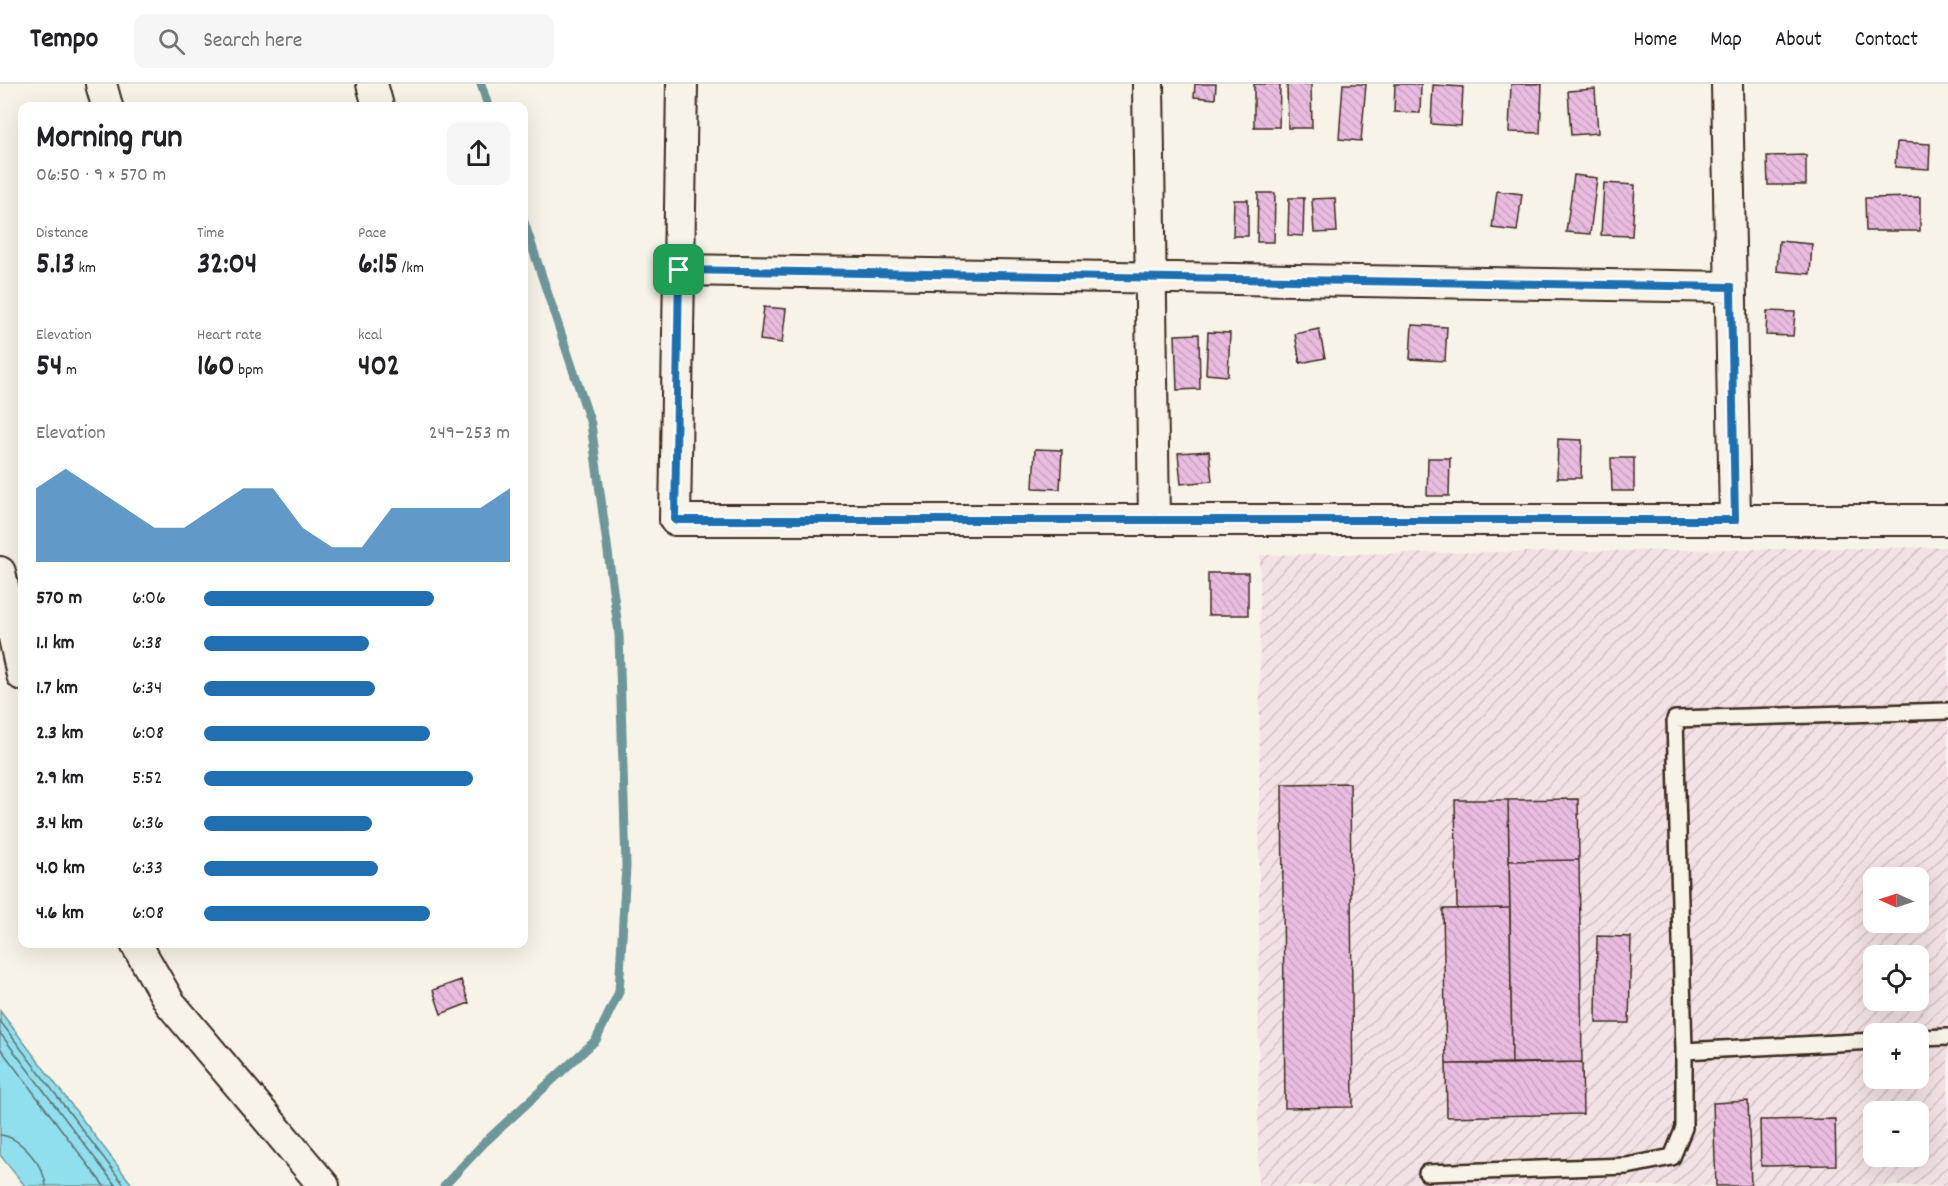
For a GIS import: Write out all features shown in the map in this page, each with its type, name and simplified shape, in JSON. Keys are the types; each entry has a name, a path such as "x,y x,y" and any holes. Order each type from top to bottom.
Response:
{"street":[{"path":"101,84 106,102"},
{"path":"372,84 377,102"},
{"path":"682,84 675,520 1948,520"},
{"path":"1148,84 1154,520"},
{"path":"1726,84 1735,520"},
{"path":"679,270 1151,280 1731,287"},
{"path":"0,573 18,656"},
{"path":"138,948 171,1003 324,1186"}],"lane":[{"path":"1426,1173 1627,1166 1672,1157 1684,1128 1675,719 1948,711"},
{"path":"1929,1038 1948,1037"},
{"path":"1684,1051 1863,1042"}],"shaded area":[{"path":"1948,547 1948,1186 1258,1186 1260,555"}],"water":[{"path":"0,1011 133,1186 25,1186 0,1155"}],"building":[{"path":"1195,84 1216,84 1215,99 1194,97"},
{"path":"1254,84 1280,84 1279,127 1254,127"},
{"path":"1287,84 1311,84 1312,128 1288,128"},
{"path":"1343,84 1366,84 1361,141 1339,139"},
{"path":"1395,84 1421,84 1420,113 1394,112"},
{"path":"1511,84 1542,84 1540,133 1509,132"},
{"path":"1433,85 1463,87 1461,126 1431,124"},
{"path":"1595,89 1598,133 1571,135 1568,91"},
{"path":"1897,142 1930,144 1929,169 1895,167"},
{"path":"1806,155 1806,185 1768,185 1767,156"},
{"path":"1574,175 1597,178 1590,234 1566,232"},
{"path":"1604,183 1635,185 1632,236 1601,235"},
{"path":"1497,191 1522,194 1517,231 1492,228"},
{"path":"1258,193 1275,193 1274,242 1257,242"},
{"path":"1920,197 1920,231 1866,231 1865,198"},
{"path":"1289,198 1304,198 1303,236 1288,235"},
{"path":"1335,198 1337,232 1314,233 1312,199"},
{"path":"1234,200 1248,200 1248,236 1233,236"},
{"path":"1779,241 1812,244 1810,274 1777,271"},
{"path":"764,307 786,309 782,343 760,340"},
{"path":"1767,311 1795,312 1793,336 1766,335"},
{"path":"1412,325 1447,327 1445,361 1410,359"},
{"path":"1319,329 1325,358 1300,363 1295,334"},
{"path":"1208,332 1230,333 1228,376 1206,374"},
{"path":"1199,334 1200,389 1177,390 1175,335"},
{"path":"1558,439 1582,440 1581,478 1557,478"},
{"path":"1035,449 1062,450 1060,489 1033,488"},
{"path":"1209,451 1212,481 1181,484 1178,453"},
{"path":"1428,458 1450,458 1449,496 1427,496"},
{"path":"1611,458 1634,458 1634,491 1612,491"},
{"path":"1208,573 1248,573 1248,615 1208,615"},
{"path":"1350,783 1353,1107 1285,1108 1282,784"},
{"path":"1578,799 1579,860 1509,861 1508,800"},
{"path":"1455,800 1508,800 1510,908 1457,909"},
{"path":"1579,860 1582,1062 1512,1064 1509,861"},
{"path":"1510,908 1512,1064 1446,1064 1443,909"},
{"path":"1597,936 1631,937 1629,1023 1596,1023"},
{"path":"461,980 469,1003 441,1014 433,990"},
{"path":"1582,1062 1583,1114 1447,1117 1446,1064"},
{"path":"1748,1101 1751,1186 1716,1186 1713,1103"},
{"path":"1835,1119 1836,1165 1761,1166 1760,1120"}],"waterway":[{"path":"481,84 487,102"},
{"path":"444,1186 484,1143 596,1040 619,992 626,866 619,635 591,424 528,234"}],"route":[{"path":"679,270 1151,280 1731,287 1735,520 675,520 679,270"}]}
